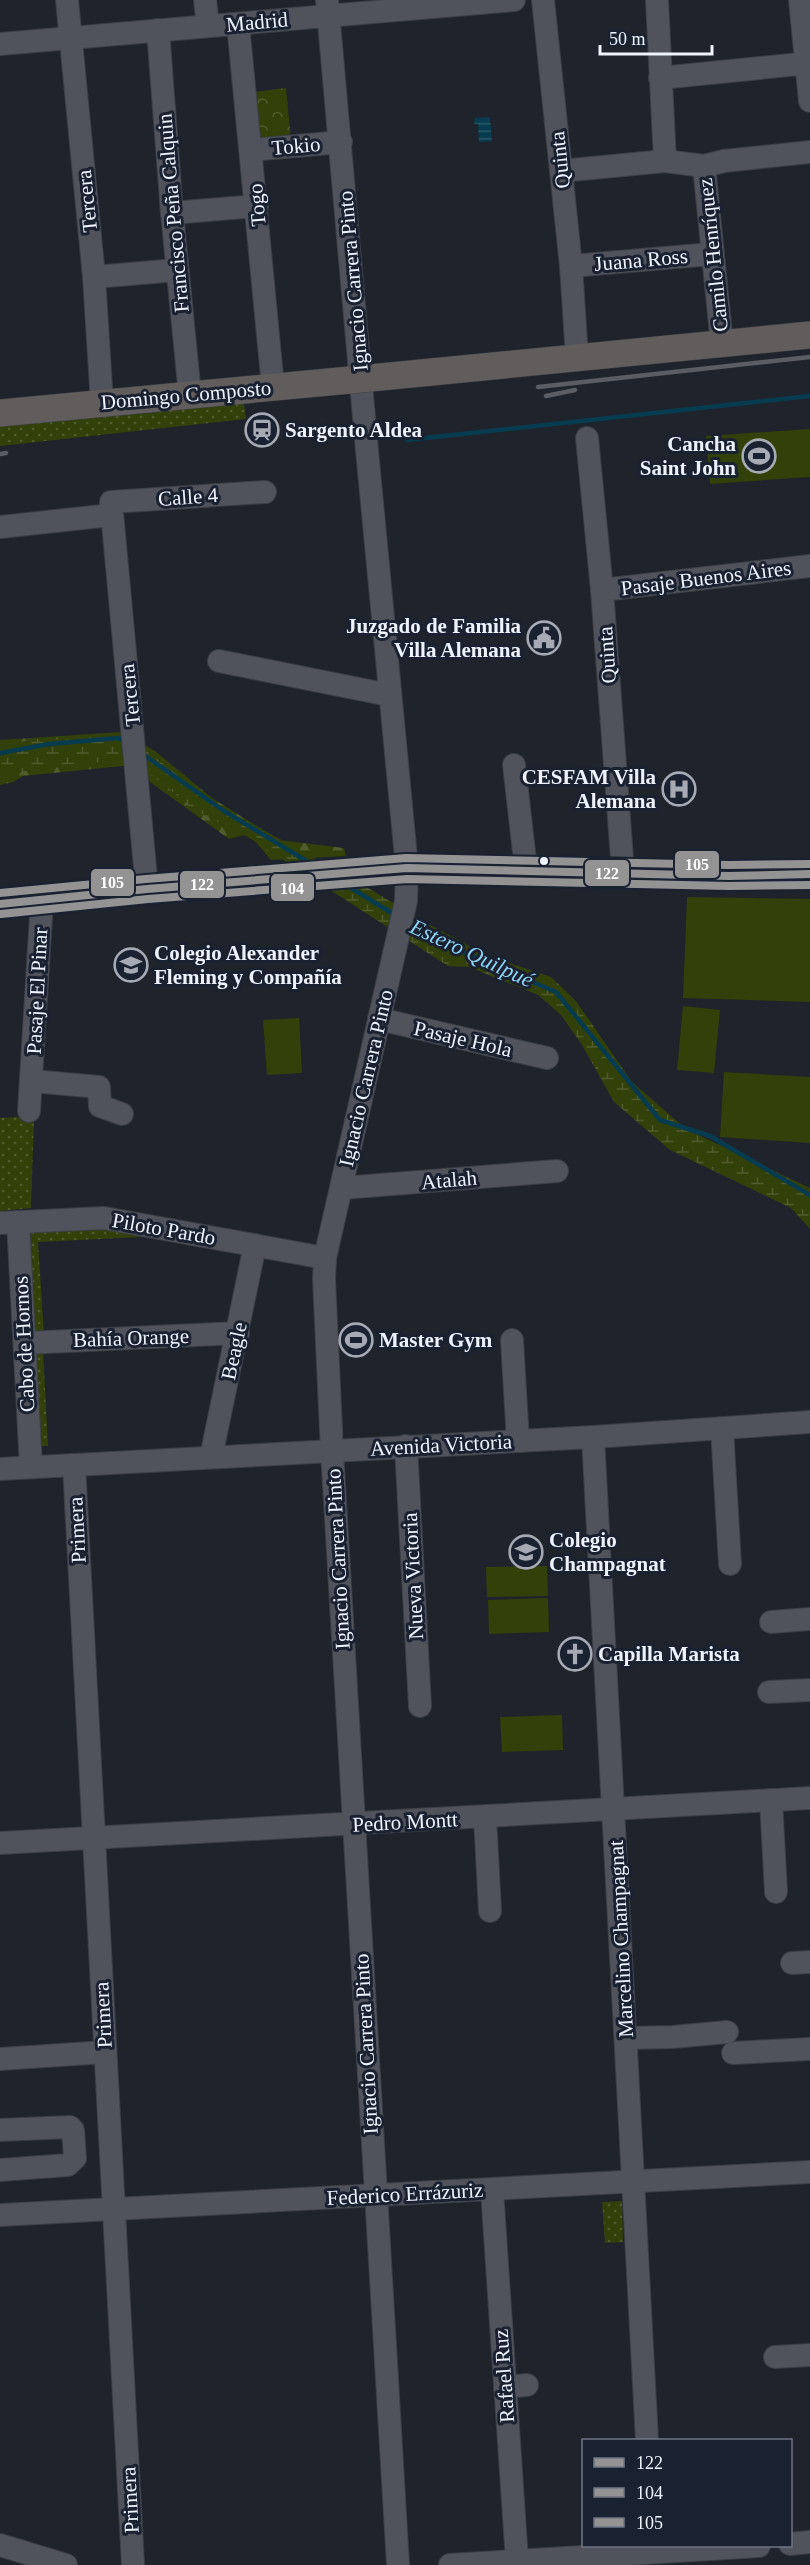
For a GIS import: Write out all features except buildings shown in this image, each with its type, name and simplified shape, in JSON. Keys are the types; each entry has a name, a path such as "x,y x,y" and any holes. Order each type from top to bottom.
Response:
{"main road":[{"path":"577,357 810,335"},
{"name":"Domingo Composto","path":"0,413 577,357"},
{"path":"0,904 147,889 407,868 526,869 729,876 810,874"}],"street":[{"name":"Tercera","path":"67,0 94,277 102,403"},
{"path":"205,0 208,27"},
{"name":"Madrid","path":"0,44 238,24 328,8 514,0"},
{"name":"Quinta","path":"543,0 571,266 577,357"},
{"path":"657,0 665,161"},
{"path":"800,0 810,101"},
{"name":"Ignacio Carrera Pinto","path":"328,8 389,695 407,868 406,901 326,1258 324,1279 332,1451 398,2565"},
{"name":"Togo","path":"238,24 252,150 273,387"},
{"name":"Francisco Peña Calquin","path":"158,30 172,213 190,395"},
{"path":"660,78 808,63"},
{"name":"Tokio","path":"252,150 341,142"},
{"path":"561,171 665,161 704,166 724,161 810,152"},
{"name":"Camilo Henríquez","path":"704,166 722,344"},
{"path":"172,213 256,206"},
{"name":"Juana Ross","path":"571,266 712,254"},
{"path":"94,277 177,270"},
{"name":"Quinta","path":"587,438 602,590 623,872"},
{"name":"Calle 4","path":"0,527 111,508 265,492"},
{"name":"Tercera","path":"111,508 147,889"},
{"path":"378,562 391,561 388,521"},
{"name":"Pasaje Buenos Aires","path":"602,590 810,566"},
{"path":"219,661 389,695"},
{"path":"514,765 526,869"},
{"name":"Pasaje El Pinar","path":"29,1111 42,900"},
{"name":"Pasaje Hola","path":"379,1019 547,1058"},
{"name":"Pasaje El Pinar","path":"32,1081 100,1078 100,1106 122,1114"},
{"name":"Atalah","path":"342,1188 557,1171"},
{"name":"Piloto Pardo","path":"9,1223 104,1218 326,1258"},
{"name":"Cabo de Hornos","path":"9,1223 25,1343 31,1467"},
{"name":"Beagle","path":"211,1457 255,1245"},
{"name":"Bahía Orange","path":"25,1343 238,1333"},
{"path":"512,1340 518,1441"},
{"name":"Avenida Victoria","path":"0,1469 593,1437 810,1422"},
{"path":"722,1428 730,1564"},
{"name":"Marcelino Champagnat","path":"593,1437 647,2439"},
{"name":"Nueva Victoria","path":"406,1446 420,1706"},
{"name":"Primera","path":"74,1465 134,2565"},
{"path":"771,1622 810,1619"},
{"path":"769,1692 810,1690"},
{"name":"Pedro Montt","path":"0,1843 810,1798"},
{"path":"771,1800 776,1892"},
{"path":"485,1817 490,1911"},
{"path":"626,2038 673,2045 730,2043 810,2049"},
{"path":"0,2059 105,2052"},
{"path":"0,2130 65,2127 73,2130 75,2158 68,2165 0,2170"},
{"path":"74,2136 109,2134"},
{"name":"Federico Errázuriz","path":"0,2215 810,2172"},
{"name":"Rafael Ruz","path":"492,2190 516,2386 517,2561"},
{"path":"774,2357 810,2355"},
{"path":"792,2544 810,2542"},
{"path":"0,2545 66,2565"},
{"path":"450,2565 746,2547"}],"green space":[{"path":"286,88 291,140 259,143 254,92"},
{"path":"243,397 246,419 0,446 0,422"},
{"name":"Cancha Saint John","path":"810,429 810,477 710,484 706,436"},
{"path":"121,732 155,751 212,798 279,840 344,848 346,856 271,860 249,834 229,839 150,782 142,764 23,776 13,782 0,785 0,740"},
{"path":"39,739 119,740 141,746 210,801 486,955 551,977 576,1001 632,1082 686,1129 810,1188 810,1229 791,1208 670,1150 614,1102 582,1045 561,1015 538,995 469,967 448,966 243,834 198,812 134,761 78,763 0,775 0,745"},
{"path":"687,897 810,899 810,1002 683,998"},
{"path":"683,1006 720,1010 714,1073 677,1070"},
{"path":"299,1018 302,1073 267,1075 263,1020"},
{"path":"724,1072 810,1077 810,1143 720,1137"},
{"path":"34,1116 31,1208 0,1211 0,1118"},
{"path":"105,1225 162,1236 38,1242 44,1335 31,1330 25,1237 33,1228"},
{"path":"43,1350 48,1446 38,1446 33,1357"},
{"path":"547,1566 548,1596 487,1597 486,1567"},
{"path":"548,1598 549,1632 489,1634 488,1600"},
{"path":"562,1715 563,1750 502,1752 500,1717"},
{"path":"622,2201 623,2242 605,2243 602,2202"}],"water":[{"path":"490,117 492,141 479,142 478,124 474,124 475,118"}],"waterway":[{"path":"407,440 810,396"},
{"name":"Estero Quilpué","path":"0,753 49,744 119,738 127,743"},
{"name":"Estero Quilpué","path":"141,753 224,811 313,865"},
{"name":"Estero Quilpué","path":"343,883 395,915"},
{"name":"Estero Quilpué","path":"407,922 437,941 556,992 660,1120 710,1136 810,1195"}],"railway":[{"path":"538,387 810,357"},
{"path":"546,396 575,390"},
{"path":"0,454 6,453"}],"transit line":[{"name":"105","path":"0,893 406,858 729,865 810,864"},
{"name":"122","path":"0,904 147,889 407,868 729,876 810,874"},
{"name":"104","path":"1,914 148,899 407,879 729,886 810,885"}],"place":[{"name":"Sargento Aldea","path":"262,430"},
{"name":"Cancha Saint John","path":"759,456"},
{"name":"Juzgado de Familia Villa Alemana","path":"544,638"},
{"name":"CESFAM Villa Alemana","path":"679,789"},
{"name":"Colegio Alexander Fleming y Compañía","path":"131,965"},
{"name":"Master Gym","path":"356,1340"},
{"name":"Colegio Champagnat","path":"526,1552"},
{"name":"Capilla Marista","path":"575,1654"}]}
